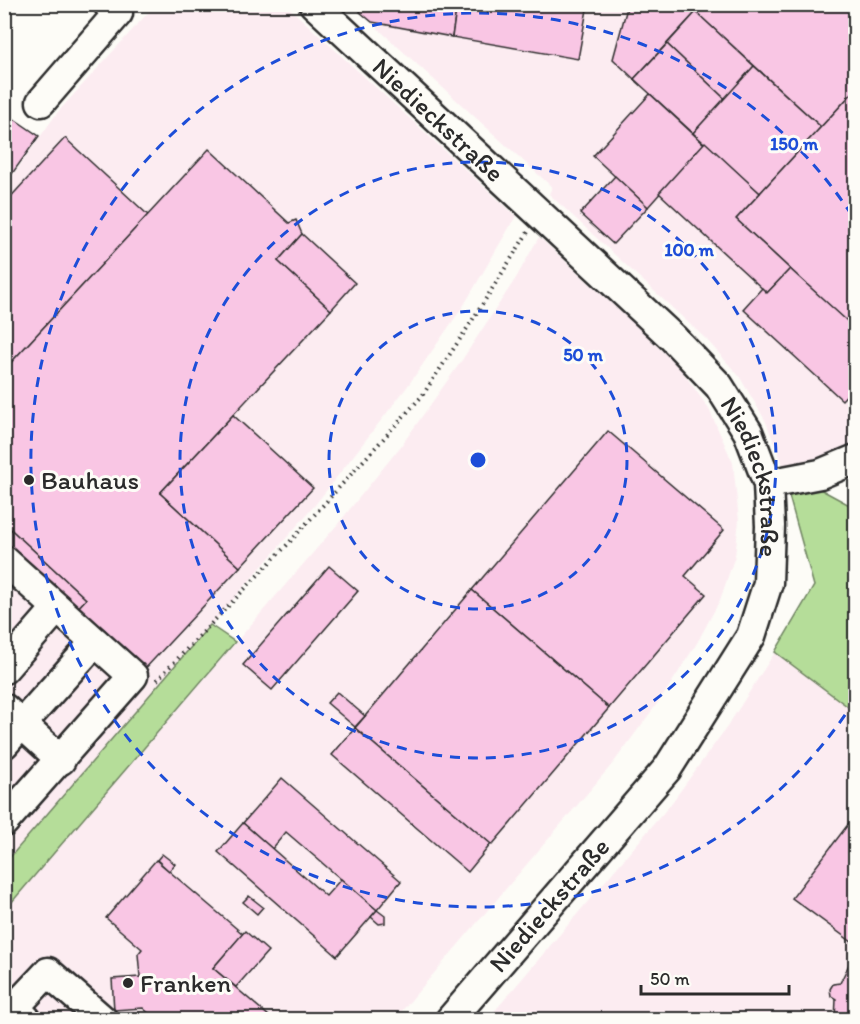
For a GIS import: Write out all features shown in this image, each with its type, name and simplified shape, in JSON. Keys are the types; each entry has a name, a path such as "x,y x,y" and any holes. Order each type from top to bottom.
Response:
{"street":[{"path":"41,102 118,13 108,4"},
{"name":"Niedieckstraße","path":"314,4 673,338 719,386 748,432 768,484 770,526 768,583 751,636 667,769 450,1020"},
{"path":"768,484 819,474 855,459"},
{"path":"4,822 133,676 57,608 10,575"},
{"path":"4,669 57,608"},
{"path":"61,760 10,725 95,642"},
{"path":"27,1020 15,1007 48,972 103,1020"}],"path":[{"path":"133,676 142,684 156,681 287,545 422,396 539,213"}],"shaded area":[{"path":"155,5 286,5 516,216 464,305 407,387 315,505 5,863 5,186 57,113"},
{"path":"352,5 855,5 856,436 842,453 807,465 784,467 765,420 739,376 706,339 549,194 552,187"},
{"path":"539,237 682,371 709,409 733,463 739,520 735,556 720,600 697,643 665,693 614,762 395,1019 5,1020 5,910 337,525 401,446 460,363 516,278"},
{"path":"775,652 855,712 855,1019 487,1020 670,805 727,727"}],"green space":[{"path":"818,488 855,508 855,712 775,652 814,586 789,496"},
{"path":"210,625 235,642 5,910 5,863"}],"building":[{"path":"362,4 457,4 452,37 372,22 360,12"},
{"path":"457,4 588,4 578,59 452,37"},
{"path":"628,4 687,4 696,12 634,79 613,59"},
{"path":"687,4 856,4 856,89 821,127"},
{"path":"696,12 754,66 725,99 667,44"},
{"path":"667,44 725,99 693,133 634,79"},
{"path":"754,66 821,127 760,193 693,133"},
{"path":"856,89 856,329 855,329 736,219"},
{"path":"650,94 704,144 648,207 593,156"},
{"path":"4,112 39,136 4,185"},
{"path":"65,138 148,215 4,370 4,204"},
{"path":"705,142 760,193 736,219 790,269 767,293 659,193"},
{"path":"209,149 289,223 296,220 302,234 278,261 331,310 160,493 240,567 142,672 75,611 86,599 4,523 4,370"},
{"path":"615,176 648,207 613,244 580,214"},
{"path":"302,234 355,283 331,310 278,261"},
{"path":"790,269 856,329 856,385 842,400 743,309 762,288 767,293"},
{"path":"233,415 313,488 240,567 160,493"},
{"path":"608,431 724,530 685,576 706,594 609,708 472,590"},
{"path":"4,523 86,599 75,611 4,546"},
{"path":"329,566 358,591 272,690 243,665"},
{"path":"472,590 609,708 492,845 355,728"},
{"path":"337,692 365,716 355,727 327,703"},
{"path":"355,728 491,844 468,872 332,755"},
{"path":"282,778 401,881 377,910 286,832 272,849 243,823"},
{"path":"856,814 856,945 792,898"},
{"path":"243,823 326,896 341,879 377,910 337,956 218,852"},
{"path":"162,854 175,864 169,871 157,860"},
{"path":"156,860 243,934 213,968 270,1017 268,1020 156,1020 143,1008 114,1010 112,979 140,977 138,954 142,949 106,918"},
{"path":"249,896 263,907 257,914 243,902"},
{"path":"377,910 385,916 385,923 379,924 371,917"},
{"path":"245,931 268,951 236,987 213,968"},
{"path":"856,950 856,1020 835,1020 836,999 831,996 830,989 833,984 840,983"}],"place":[{"name":"Bauhaus","path":"29,480"},
{"name":"Franken","path":"128,983"}]}
